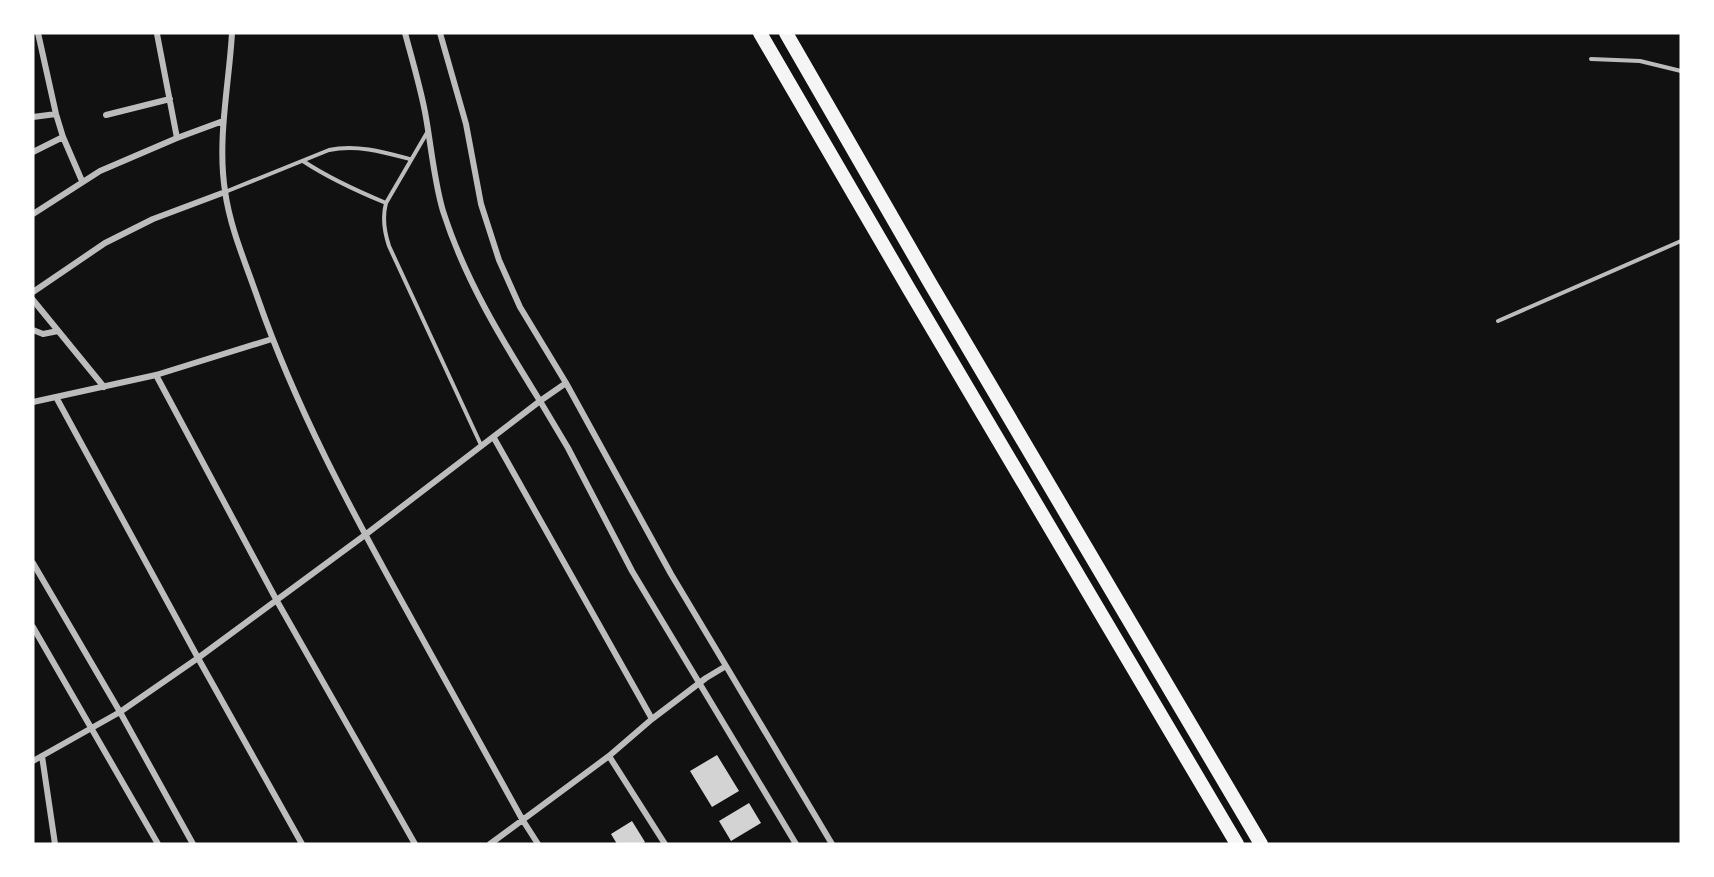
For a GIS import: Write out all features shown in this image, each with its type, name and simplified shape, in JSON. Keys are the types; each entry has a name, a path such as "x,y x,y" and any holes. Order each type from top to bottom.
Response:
{"highway":[{"path":"760,33 1237,844"},
{"path":"786,33 930,283 1261,844"}],"street":[{"path":"38,33 56,114 82,181"},
{"path":"232,33 222,161 225,192 234,229 272,339 307,423 365,535 538,844"},
{"path":"405,33 428,130 442,208 468,275 495,327 568,448 632,571 796,844"},
{"path":"440,33 466,124 481,204 495,249 520,308 566,383 671,574 832,844"},
{"path":"157,34 177,138"},
{"path":"33,48 41,47"},
{"path":"106,115 170,99"},
{"path":"33,117 56,114"},
{"path":"33,214 82,181 116,164 224,121"},
{"path":"33,152 63,137"},
{"path":"33,292 76,261 114,238 153,219 225,192"},
{"path":"33,300 104,387"},
{"path":"33,330 43,334 58,331"},
{"path":"33,402 156,375 272,339"},
{"path":"156,375 277,601 415,844"},
{"path":"33,761 120,712 198,658 494,438 540,400 566,383"},
{"path":"56,397 302,844"},
{"path":"494,438 652,719"},
{"path":"33,563 120,712 193,844"},
{"path":"33,627 158,844"},
{"path":"490,844 609,756 652,719 714,672 726,666"},
{"path":"42,756 55,844"},
{"path":"609,756 665,844"}],"lane":[{"path":"1591,59 1640,62 1681,71"},
{"path":"428,130 386,203 384,222 389,246 482,447"},
{"path":"225,192 339,148 371,150 410,159"},
{"path":"303,161 344,186 386,203"},
{"path":"1498,321 1681,241"}],"building":[{"path":"717,755 739,791 712,807 690,771"},
{"path":"749,803 761,823 731,841 719,821"},
{"path":"632,821 645,842 617,844 611,834"}]}
